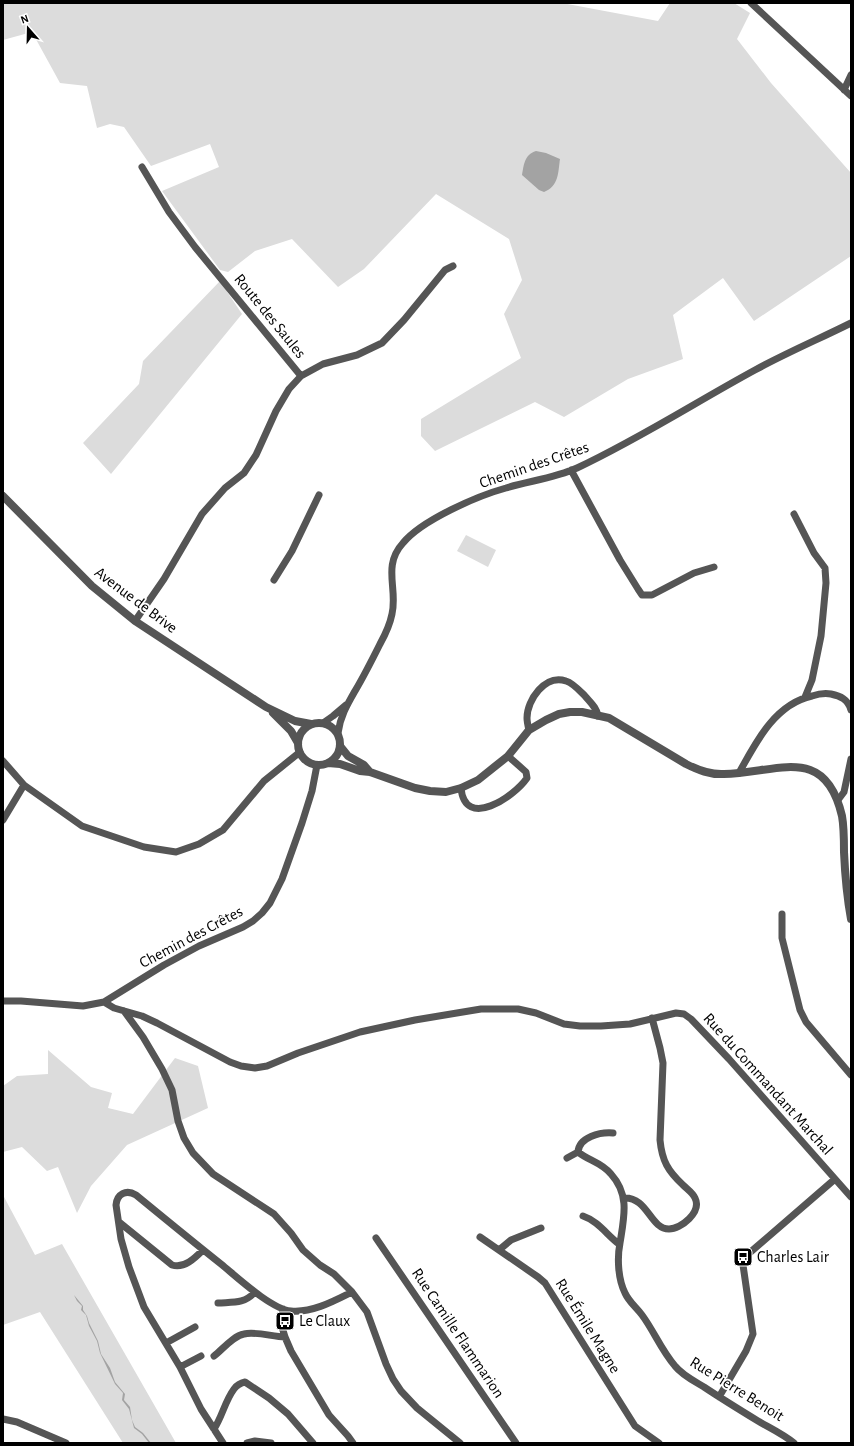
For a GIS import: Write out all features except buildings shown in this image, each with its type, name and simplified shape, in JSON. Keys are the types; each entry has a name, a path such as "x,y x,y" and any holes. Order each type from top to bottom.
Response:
{"street":[{"path":"751,3 851,96"},
{"path":"844,90 851,75"},
{"name":"Route des Saules","path":"135,621 164,579 202,514 225,488 244,473 256,456 276,411 289,389 301,376 191,241 169,212 142,167"},
{"path":"301,376 323,364 357,355 382,344 445,270 453,266"},
{"name":"Chemin des Crêtes","path":"338,733 339,724 347,703 375,654 393,614 391,573 394,556 402,543 419,528 432,520 483,496 504,488 537,481 572,470 640,436 787,353 851,323"},
{"path":"572,470 620,560 642,595 652,595 694,573 714,567"},
{"path":"274,580 292,551 319,495"},
{"name":"Avenue de Brive","path":"3,496 92,586 135,621 266,707"},
{"path":"794,514 814,554 825,568 826,584 821,636 812,680 805,697"},
{"path":"529,730 526,719 534,695 542,687 552,681 560,679 568,681 578,689 597,710 598,716"},
{"path":"739,773 750,752 775,718 780,712 794,702 805,697 828,694 838,696 846,700 851,710"},
{"name":"Chemin des Crêtes","path":"323,723 347,703"},
{"path":"266,707 295,721 311,724 323,723 332,727 338,733 340,746 337,756 328,763"},
{"path":"266,707 291,731 298,743 300,752 310,763 317,765 328,763 340,764 360,771 370,772 415,788 430,791 446,792 461,788 478,780 508,756 529,730 559,714 570,712 582,712 609,718 699,770 722,774 789,766 812,770 822,776 831,787 838,800 842,818 845,870 851,919"},
{"path":"298,743 302,732 311,724"},
{"path":"340,746 348,756 364,765 370,772"},
{"path":"3,761 24,785 82,826 144,847 176,852 199,844 223,830 264,780 300,752"},
{"path":"461,788 465,803 475,808 487,807 496,803 522,785 527,778 526,772 508,756"},
{"path":"838,800 844,792 851,759"},
{"name":"Chemin des Crêtes","path":"3,1001 83,1006 104,1002 164,965 210,941 243,927 252,921 262,913 270,902 282,879 312,791 317,765"},
{"path":"3,820 24,785"},
{"path":"782,914 782,938 800,1010 806,1022 851,1075"},
{"name":"Rue du Commandant Marchal","path":"104,1002 114,1008 142,1016 157,1023 230,1062 241,1066 254,1068 267,1066 298,1053 360,1032 415,1020 481,1009 518,1009 536,1013 564,1024 580,1026 630,1024 676,1013 684,1014 691,1019 729,1059 851,1197"},
{"path":"124,1011 162,1069 172,1090 184,1138 193,1153 213,1174 274,1214 291,1233 303,1250 320,1265 334,1274 352,1292 360,1301 369,1317 386,1364 401,1391 417,1408 460,1443"},
{"path":"624,1198 632,1198 638,1201 660,1226 667,1229 674,1229 685,1222 695,1212 697,1205 695,1198 671,1174 661,1152 660,1140 663,1063 652,1018"},
{"path":"567,1158 578,1152 578,1147 581,1142 586,1139 600,1133 613,1133"},
{"name":"Rue Pierre Benoit","path":"578,1152 602,1165 612,1174 620,1185 624,1198 625,1215 620,1244 619,1262 624,1293 641,1314 675,1366 686,1376 794,1443"},
{"path":"719,1397 746,1351 752,1334 742,1265 747,1255 835,1179"},
{"path":"224,1443 201,1409 180,1367 144,1307 135,1287 121,1239 116,1199 123,1193 132,1192 255,1292 283,1309 292,1311 304,1310 320,1306 352,1292"},
{"path":"582,1216 599,1225 611,1238 620,1244"},
{"path":"119,1222 176,1267 187,1263 203,1250"},
{"path":"499,1250 511,1240 541,1228"},
{"name":"Rue Émile Magne","path":"480,1237 545,1283 630,1420 635,1426 659,1443"},
{"name":"Rue Camille Flammarion","path":"376,1238 516,1443"},
{"path":"218,1303 244,1301 255,1292"},
{"path":"283,1309 282,1318 285,1337 291,1351 329,1415 353,1443"},
{"path":"166,1343 195,1327"},
{"path":"214,1356 232,1340 244,1334 250,1333 285,1337"},
{"path":"180,1367 201,1356"},
{"path":"214,1429 220,1420 234,1389 240,1383 245,1382 269,1398 288,1414 313,1443"},
{"path":"3,1419 17,1422 66,1443"},
{"path":"246,1443 255,1441 271,1443"}],"shaded area":[{"path":"3,3 562,3 658,21 670,3 734,3 750,13 737,39 771,83 851,173 851,256 754,321 723,278 673,315 683,359 628,379 564,417 535,402 435,451 421,436 421,419 521,358 504,314 522,280 509,239 436,194 364,269 338,287 292,239 255,251 228,272 220,270 162,191 219,167 210,144 151,166 124,127 110,124 97,128 87,86 60,83 32,32 3,40"},
{"path":"536,151 546,153 560,159 555,183 544,192 539,190 522,175 527,158"},
{"path":"220,281 242,314 111,474 83,443 139,384 143,361"},
{"path":"466,535 496,550 488,567 457,551"},
{"path":"48,1050 91,1087 112,1093 108,1108 133,1114 175,1058 198,1066 208,1108 127,1145 91,1186 77,1213 58,1167 47,1171 22,1147 3,1152 3,1086 17,1076 48,1074"},
{"path":"3,1195 35,1255 62,1244 176,1443 123,1443 40,1312 3,1325"},
{"path":"74,1295 83,1306 83,1310 87,1316 98,1341 101,1354 110,1368 115,1382 125,1394 124,1400 130,1407 132,1420 135,1427 143,1433 151,1443 149,1443 142,1434 134,1428 129,1409 122,1400 123,1393 115,1384 100,1353 97,1341 89,1326 86,1315 81,1310 82,1306"}],"place":[{"name":"Charles Lair","path":"743,1257"},
{"name":"Le Claux","path":"285,1321"}]}
